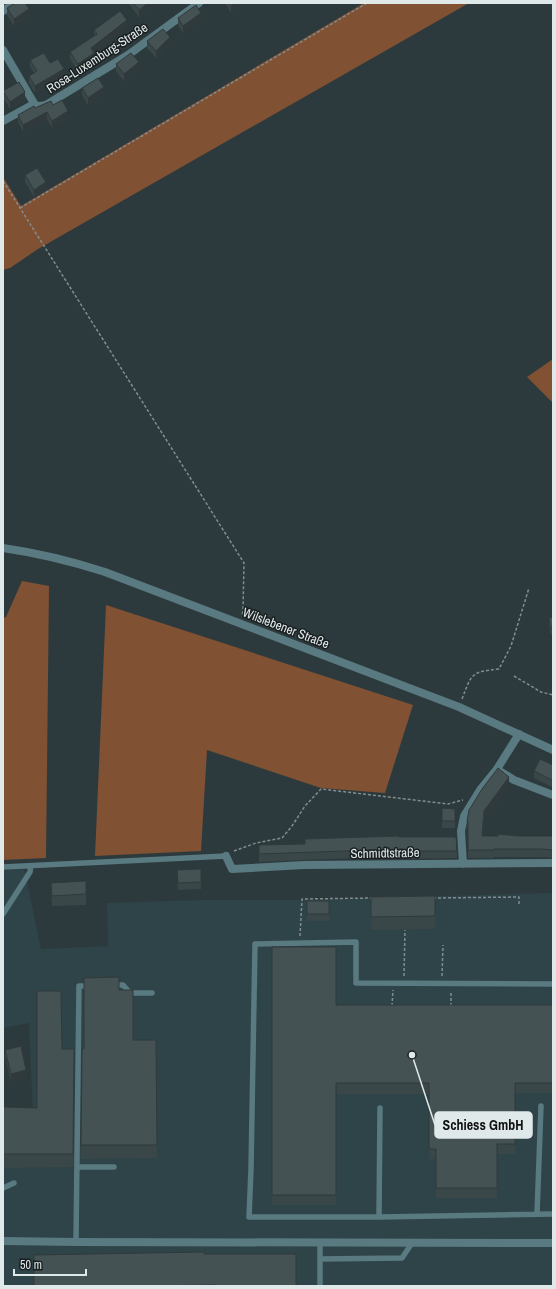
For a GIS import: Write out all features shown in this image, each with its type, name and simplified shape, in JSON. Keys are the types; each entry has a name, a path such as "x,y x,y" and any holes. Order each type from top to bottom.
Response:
{"street":[{"path":"3,11 14,3"},
{"name":"Rosa-Luxemburg-Straße","path":"3,121 28,106 46,105 128,55 200,3"},
{"path":"3,50 35,105"},
{"name":"Wilslebener Straße","path":"3,548 49,556 83,565 240,623 459,707 553,750"},
{"path":"463,864 461,831 464,816 480,790 497,769 519,734"},
{"path":"497,769 514,780 553,795"},
{"name":"Schmidtstraße","path":"226,856 232,868 304,865 553,863"},
{"path":"3,1241 553,1243"}],"lane":[{"path":"3,867 226,856"},
{"path":"3,914 30,872 31,866"},
{"path":"553,984 356,983 356,942 255,944 249,1217 379,1217 553,1214"},
{"path":"108,985 123,985 130,993 152,993"},
{"path":"76,1242 79,986 94,986"},
{"path":"537,1214 540,1106"},
{"path":"379,1217 380,1108"},
{"path":"76,1167 114,1167"},
{"path":"3,1188 14,1183"},
{"path":"320,1243 320,1286"},
{"path":"320,1259 402,1258 412,1243"}],"path":[{"path":"20,208 367,3"},
{"path":"3,181 244,563 244,610 240,623"},
{"path":"459,707 468,684 475,674 482,671 499,669 511,646 529,588"},
{"path":"514,676 541,692 553,695"},
{"path":"226,856 235,850 256,843 282,838 292,826 304,806 321,788 448,804 462,800 480,790"},
{"path":"434,898 519,897 519,904"},
{"path":"300,942 302,899 379,898"},
{"path":"404,984 405,930"},
{"path":"442,984 444,944"},
{"path":"392,1009 393,984"},
{"path":"451,984 451,1008"}],"shaded area":[{"path":"364,3 469,3 38,249 10,268 3,270 3,177 21,206"},
{"path":"553,359 553,403 527,377"},
{"path":"22,581 49,586 46,858 3,860 3,618 6,617"},
{"path":"106,605 413,705 385,793 321,788 207,750 201,851 95,856"},
{"path":"24,868 41,949 108,946 107,903 553,893 553,1286 3,1286 3,1116 33,1115 29,1023 3,1028 3,870"}],"building":[{"path":"15,3 25,3 29,9 14,19 7,8"},
{"path":"133,3 148,3 139,10"},
{"path":"196,5 201,13 183,26 178,18"},
{"path":"120,11 127,20 91,48 94,53 78,64 70,52 97,34 94,30"},
{"path":"163,29 170,37 156,51 147,41"},
{"path":"44,53 50,63 58,59 64,69 35,86 29,76 37,71 30,60"},
{"path":"131,53 139,62 124,74 116,64"},
{"path":"98,78 104,87 88,98 82,88"},
{"path":"19,82 25,92 10,102 3,91"},
{"path":"62,100 68,111 52,121 47,112 23,125 18,115 34,106 35,108 51,101 53,105"},
{"path":"37,168 46,182 34,190 25,175"},
{"path":"553,617 553,628 551,628 549,618"},
{"path":"540,759 553,765 552,780 534,771"},
{"path":"498,768 509,777 484,811 482,836 498,836 498,834 519,836 553,836 553,850 468,850 467,821 469,810 482,789"},
{"path":"442,808 455,809 455,821 442,821"},
{"path":"399,836 456,837 457,851 403,851 403,849 259,854 259,845 305,844 305,839"},
{"path":"201,869 201,882 178,883 177,870"},
{"path":"86,881 86,894 52,896 51,883"},
{"path":"435,896 435,916 371,917 371,897"},
{"path":"307,901 329,901 329,914 307,914"},
{"path":"272,947 336,947 336,1005 553,1005 553,1083 515,1083 515,1144 497,1144 497,1188 436,1188 436,1149 429,1149 429,1083 336,1083 336,1195 272,1195"},
{"path":"119,977 119,990 133,990 133,1040 156,1040 157,1145 81,1145 82,1049 84,1049 84,978"},
{"path":"37,991 61,991 62,1049 74,1049 73,1154 3,1154 3,1107 37,1108"},
{"path":"21,1046 26,1070 11,1074 5,1050"},
{"path":"204,1252 204,1254 296,1254 296,1286 34,1286 34,1255"}],"place":[{"name":"Schiess GmbH","path":"412,1055"}]}
